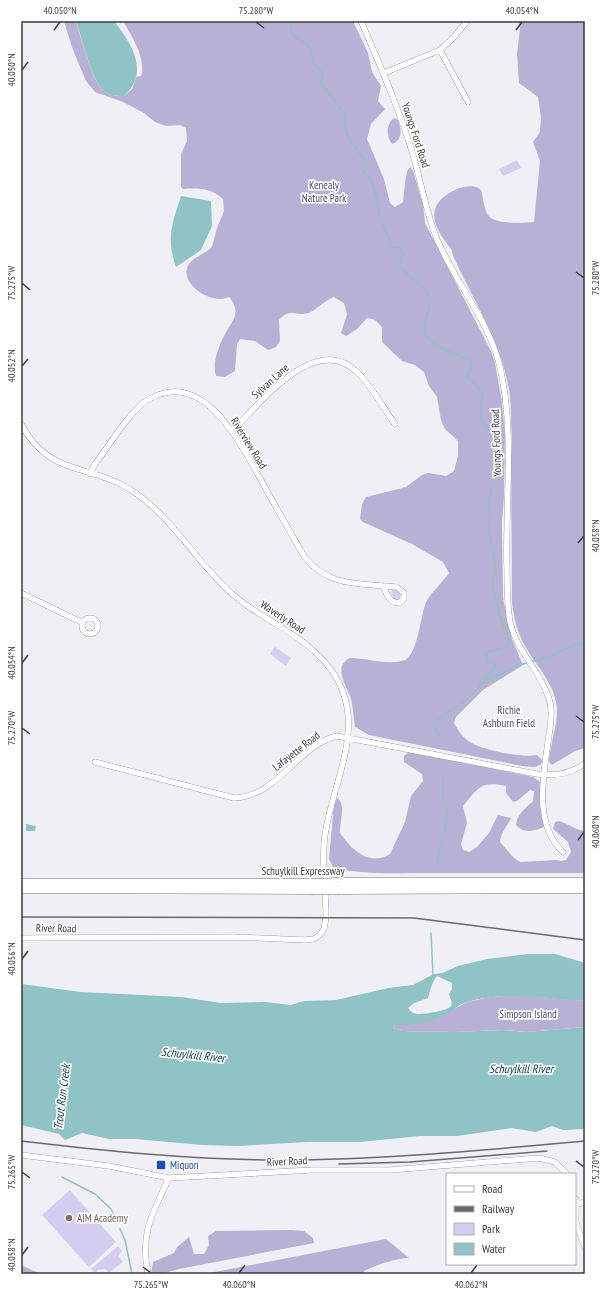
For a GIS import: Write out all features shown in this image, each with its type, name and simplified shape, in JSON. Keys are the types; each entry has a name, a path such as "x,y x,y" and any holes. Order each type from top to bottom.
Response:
{"highway":[{"name":"Schuylkill Expressway","path":"21,882 311,886 467,886 585,889"},
{"name":"Schuylkill Expressway","path":"467,886 585,882"},
{"name":"Schuylkill Expressway","path":"21,890 311,886"}],"street":[{"name":"Youngs Ford Road","path":"361,21 384,73 412,151 437,240 478,315 500,366 508,420 506,556 508,607 515,639 546,691 550,704 551,722 544,775 543,804 551,839 563,852"},
{"path":"384,73 440,50 454,38 467,21"},
{"path":"440,50 468,102"},
{"name":"Sylvan Lane","path":"232,431 292,372 310,363 328,359 348,365 359,374 395,424"},
{"name":"Riverview Road","path":"90,474 139,407 158,395 172,392 194,396 214,411 232,431 301,551 313,568 323,575 335,580 383,586"},
{"name":"Waverly Road","path":"21,424 32,441 46,454 69,468 113,481 140,496 156,511 229,591 248,606 293,634 315,652 331,670 344,696 349,715 349,738 325,837 324,926"},
{"path":"21,593 83,623"},
{"name":"Lafayette Road","path":"95,762 209,792 239,798 252,795 265,789 324,740 337,736 544,775 571,771 585,764"},
{"name":"River Road","path":"21,938 234,937 305,940 318,937 324,926"},
{"name":"River Road","path":"21,1155 109,1166 169,1178 312,1170 390,1170 534,1158 555,1162 566,1173"},
{"path":"148,1274 145,1254 146,1232 149,1221 169,1178"},
{"path":"585,1202 576,1202 576,1223 585,1248"}],"green space":[{"name":"Kenealy Nature Park","path":"64,21 76,21 90,66 101,88 111,95 124,96 132,89 136,77 141,76 142,66 137,46 123,21 353,21 368,53 372,72 381,86 378,101 385,109 371,124 367,139 384,179 390,203 395,207 403,202 406,178 410,167 413,171 423,204 425,223 491,351 495,363 502,402 505,434 502,522 503,598 512,639 523,665 483,690 456,717 454,723 465,738 475,745 513,754 531,756 537,755 543,761 539,766 522,766 369,735 355,727 351,699 342,677 342,666 350,658 398,662 409,657 416,643 423,610 427,601 449,573 443,562 412,544 363,522 360,519 362,504 366,497 406,487 422,475 428,473 446,476 454,471 458,456 458,441 445,429 441,420 437,397 429,386 424,372 415,365 402,361 382,342 382,327 375,320 367,318 357,329 346,336 341,333 347,314 344,303 334,297 311,312 304,314 290,313 283,316 279,320 280,341 276,347 268,350 255,341 240,339 237,344 235,371 225,377 216,376 216,356 234,317 235,308 229,297 221,299 213,298 197,290 191,284 186,271 191,262 212,247 217,228 224,211 223,199 209,191 200,189 183,189 181,187 181,154 187,141 186,128 180,125 166,126 155,122 144,113 123,102 95,92 86,81 73,50"},
{"path":"518,21 585,21 585,748 575,751 552,765 549,762 557,714 555,698 544,674 528,652 519,634 512,603 512,436 509,392 505,371 490,331 461,273 452,250 439,232 434,215 437,204 448,194 455,190 469,186 476,187 481,190 486,210 488,215 492,218 510,223 534,222 540,161 533,142 540,132 541,117 538,97 519,83 517,54 520,28"},
{"path":"394,118 399,122 401,129 398,140 392,144 388,134 388,127 389,123"},
{"path":"517,160 521,168 503,176 499,169"},
{"path":"392,590 398,590 401,593 400,599 394,599 391,594"},
{"path":"275,647 291,658 286,666 270,654"},
{"path":"410,751 533,777 540,782 545,822 544,827 537,830 526,831 522,830 516,825 524,809 533,801 534,791 530,790 517,801 513,802 506,793 506,786 491,784 486,785 477,790 463,806 467,823 461,844 463,850 469,852 477,847 489,833 498,815 511,818 503,832 500,842 514,858 520,862 566,860 571,852 568,842 553,829 555,822 559,821 585,831 585,873 378,873 342,870 333,867 329,859 334,804 337,798 342,805 340,833 344,839 355,850 368,857 375,858 390,854 405,822 411,796 423,781 422,774 404,762 404,756"},
{"name":"Simpson Island","path":"517,995 585,1001 585,1027 527,1032 504,1030 453,1032 402,1031 393,1028 395,1025 427,1021 437,1018 467,1002 490,997"},
{"path":"70,1190 116,1242 89,1267 42,1215"},
{"path":"216,1231 304,1231 313,1238 314,1243 179,1269 161,1274 151,1274 153,1262 174,1253 177,1247 189,1237 194,1254 204,1254 209,1245 208,1236"},
{"path":"386,1239 409,1258 397,1259 381,1264 364,1271 364,1274 204,1274"},
{"path":"118,1246 122,1251 118,1256 123,1262 109,1273 105,1269 98,1270 95,1273 91,1269"},
{"path":"21,1265 41,1274 21,1274"}],"water":[{"path":"76,21 114,21 127,39 136,58 137,68 136,77 132,87 124,96 111,95 101,88 97,82"},
{"path":"181,196 211,201 212,226 201,250 176,267 171,248 171,231"},
{"path":"26,824 36,826 35,831 26,831"},
{"name":"Schuylkill River","path":"528,954 555,954 585,963 585,1001 526,996 496,996 464,1003 442,1016 429,1021 409,1025 395,1025 393,1028 402,1031 453,1032 504,1030 527,1032 585,1027 585,1129 563,1130 552,1126 536,1132 511,1128 457,1136 420,1136 360,1142 308,1142 238,1146 202,1145 136,1139 109,1139 82,1133 65,1140 59,1134 21,1125 21,984 81,992 182,997 221,1003 265,1002 291,1005 304,1001 336,1000 388,988 413,985 434,974 442,973 458,966 487,959","holes":["437,976 452,983 452,989 449,994 452,1005 449,1008 436,1012 418,1014 412,1012 408,1008 414,1003 428,998 432,984"]}],"waterway":[{"path":"291,21 293,35 309,46 313,61 322,72 321,83 342,110 346,119 345,128 349,139 366,162 362,170 371,179 377,199 380,220 390,240 389,244 392,247 401,248 403,255 400,261 400,267 427,292 429,308 424,324 425,335 437,346 470,360 472,366 467,376 481,391 483,396 480,411 482,420 498,444 488,508 490,514 488,527 496,567 492,583 493,589 501,619 509,640 508,645 486,654 487,661 494,664 496,667 489,673 475,692 435,722 436,730 440,737"},
{"path":"483,682 523,664 551,656 569,647 585,642"},
{"path":"437,864 446,825 447,811 443,799 443,777"},
{"path":"431,933 433,975"},
{"name":"Trout Run Creek","path":"62,1177 95,1194 111,1209 115,1218"},
{"name":"Trout Run Creek","path":"120,1229 125,1240 132,1274"}],"railway":[{"path":"21,917 414,918 585,940"},
{"path":"21,1141 182,1157 247,1160 318,1160 395,1156 585,1141"},
{"path":"339,1164 410,1162 547,1151"}],"place":[{"name":"Miquon","path":"161,1165"},
{"name":"AIM Academy","path":"69,1218"}],"park label":[{"name":"Richie Ashburn Field","path":"509,716"}]}
